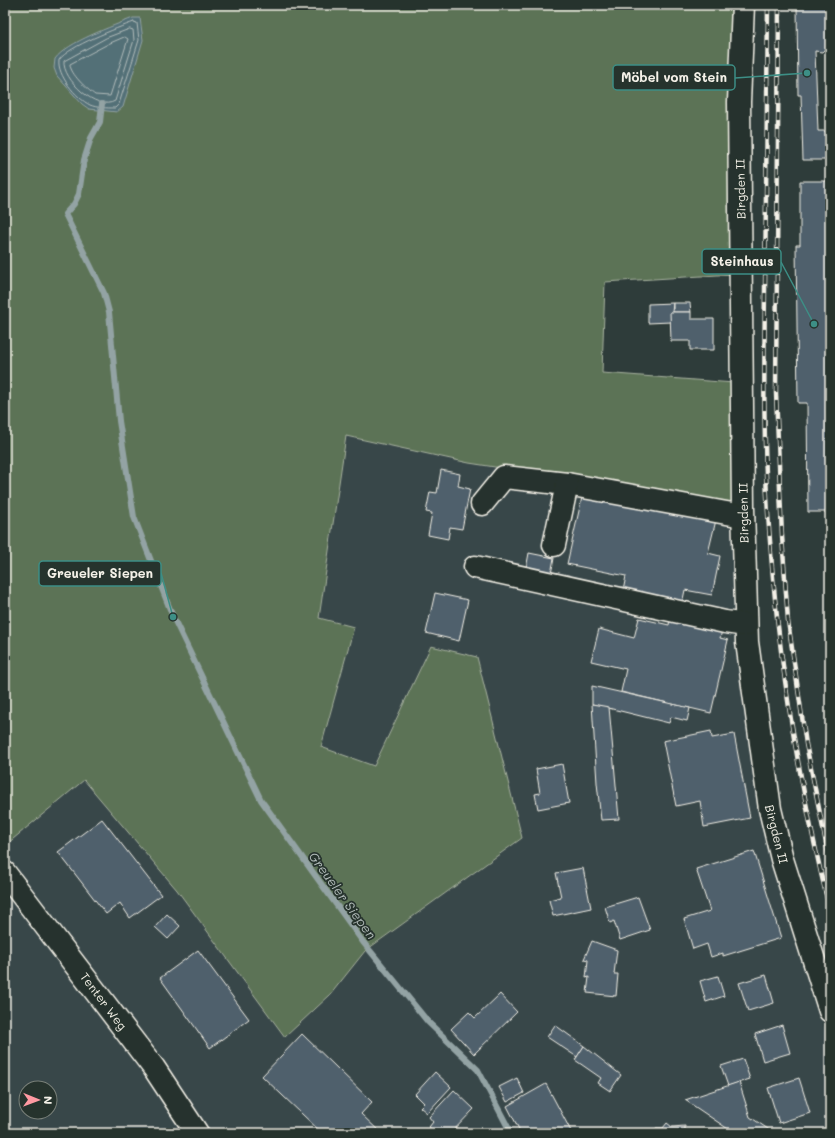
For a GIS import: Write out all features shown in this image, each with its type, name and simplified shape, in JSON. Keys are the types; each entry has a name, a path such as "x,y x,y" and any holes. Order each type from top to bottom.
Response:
{"street":[{"name":"Birgden II","path":"743,5 739,102 743,516 747,642 770,809 782,859 830,1011"},
{"path":"482,504 504,477 567,484 743,516"},
{"path":"554,545 567,484"},
{"path":"475,567 725,622 746,625"},
{"name":"Tenter Weg","path":"5,873 154,1068 197,1133"}],"shaded area":[{"path":"346,436 469,463 734,504 737,630 748,730 762,809 799,949 830,1047 830,1133 5,1133 5,844 84,780 177,890 285,1037 330,995 365,952 522,838 431,646 374,766 321,748 354,627 319,618"}],"green space":[{"path":"5,5 736,5 734,274 605,282 602,373 734,383 734,504 469,463 346,436 319,618 354,627 321,747 374,766 431,646 477,657 522,838 365,951 330,995 285,1037 177,890 84,780 7,844 5,841"}],"water":[{"path":"133,18 140,18 143,40 123,107 117,112 89,109 82,104 57,76 54,68 55,59 69,47 80,41"}],"building":[{"path":"797,5 830,5 830,44 822,52 815,51 818,131 830,131 830,160 803,160 801,95 798,95"},
{"path":"800,181 830,181 830,512 808,512 807,403 798,403 796,245 800,245"},
{"path":"673,303 671,322 648,323 648,304"},
{"path":"673,303 690,303 691,312 673,312"},
{"path":"670,312 691,312 691,319 714,319 714,350 690,350 690,341 671,341"},
{"path":"441,470 460,474 458,486 470,489 462,529 450,527 448,539 428,535 432,513 426,512 430,492 437,493"},
{"path":"583,493 716,520 708,553 720,556 712,595 685,590 682,604 623,591 626,576 567,564"},
{"path":"529,553 554,558 551,574 526,569"},
{"path":"435,593 468,600 459,641 426,633"},
{"path":"639,618 669,625 670,619 722,631 720,638 728,640 711,713 621,692 626,669 591,661 599,629 634,638"},
{"path":"592,686 690,708 687,721 671,717 669,723 592,704"},
{"path":"592,704 609,707 619,819 601,820"},
{"path":"711,731 712,738 734,734 750,818 704,827 700,801 676,806 663,741"},
{"path":"562,764 569,803 538,809 535,794 540,793 536,769"},
{"path":"102,819 161,895 130,918 120,903 106,914 58,852"},
{"path":"754,851 781,938 723,956 723,953 711,957 707,944 693,949 684,919 710,911 696,869"},
{"path":"583,868 591,908 553,916 549,900 561,897 556,873"},
{"path":"638,897 650,930 620,940 614,921 610,923 605,907"},
{"path":"167,914 180,926 168,939 155,927"},
{"path":"592,941 617,950 614,974 618,974 616,996 587,993 589,977 586,978 588,960 584,959"},
{"path":"198,950 249,1019 210,1048 160,978"},
{"path":"766,975 774,1003 748,1011 739,983"},
{"path":"718,976 724,996 706,1002 700,981"},
{"path":"500,994 517,1012 474,1054 451,1029 469,1012 475,1018"},
{"path":"555,1025 584,1046 577,1057 547,1037"},
{"path":"782,1025 790,1053 763,1061 755,1034"},
{"path":"302,1034 372,1102 361,1114 381,1133 322,1133 262,1076"},
{"path":"584,1046 621,1075 610,1091 598,1083 601,1078 575,1060"},
{"path":"743,1059 750,1079 728,1086 721,1066"},
{"path":"435,1072 451,1087 427,1113 420,1107 424,1103 415,1094"},
{"path":"517,1078 524,1093 507,1102 499,1087"},
{"path":"799,1078 810,1113 779,1123 768,1088"},
{"path":"739,1082 750,1117 774,1133 734,1133 685,1100"},
{"path":"546,1084 572,1133 521,1133 507,1106"},
{"path":"454,1090 474,1109 451,1133 436,1133 429,1127 433,1122 429,1117"},
{"path":"667,1123 672,1127 685,1126 685,1133 656,1133 656,1128 663,1128"}],"waterway":[{"name":"Greueler Siepen","path":"102,104 100,122 91,138 84,160 79,194 74,204 65,214 104,293 109,312 119,421 134,517 173,617 261,800 363,942 428,1022 478,1070 511,1133"}],"railway":[{"path":"768,5 764,384 768,510 779,634 792,727 809,819 830,911"},
{"path":"779,5 776,393 782,536 788,621 806,744 830,863"}],"place":[{"name":"Möbel vom Stein","path":"807,73"},
{"name":"Steinhaus","path":"814,324"},
{"name":"Greueler Siepen","path":"173,617"}]}
